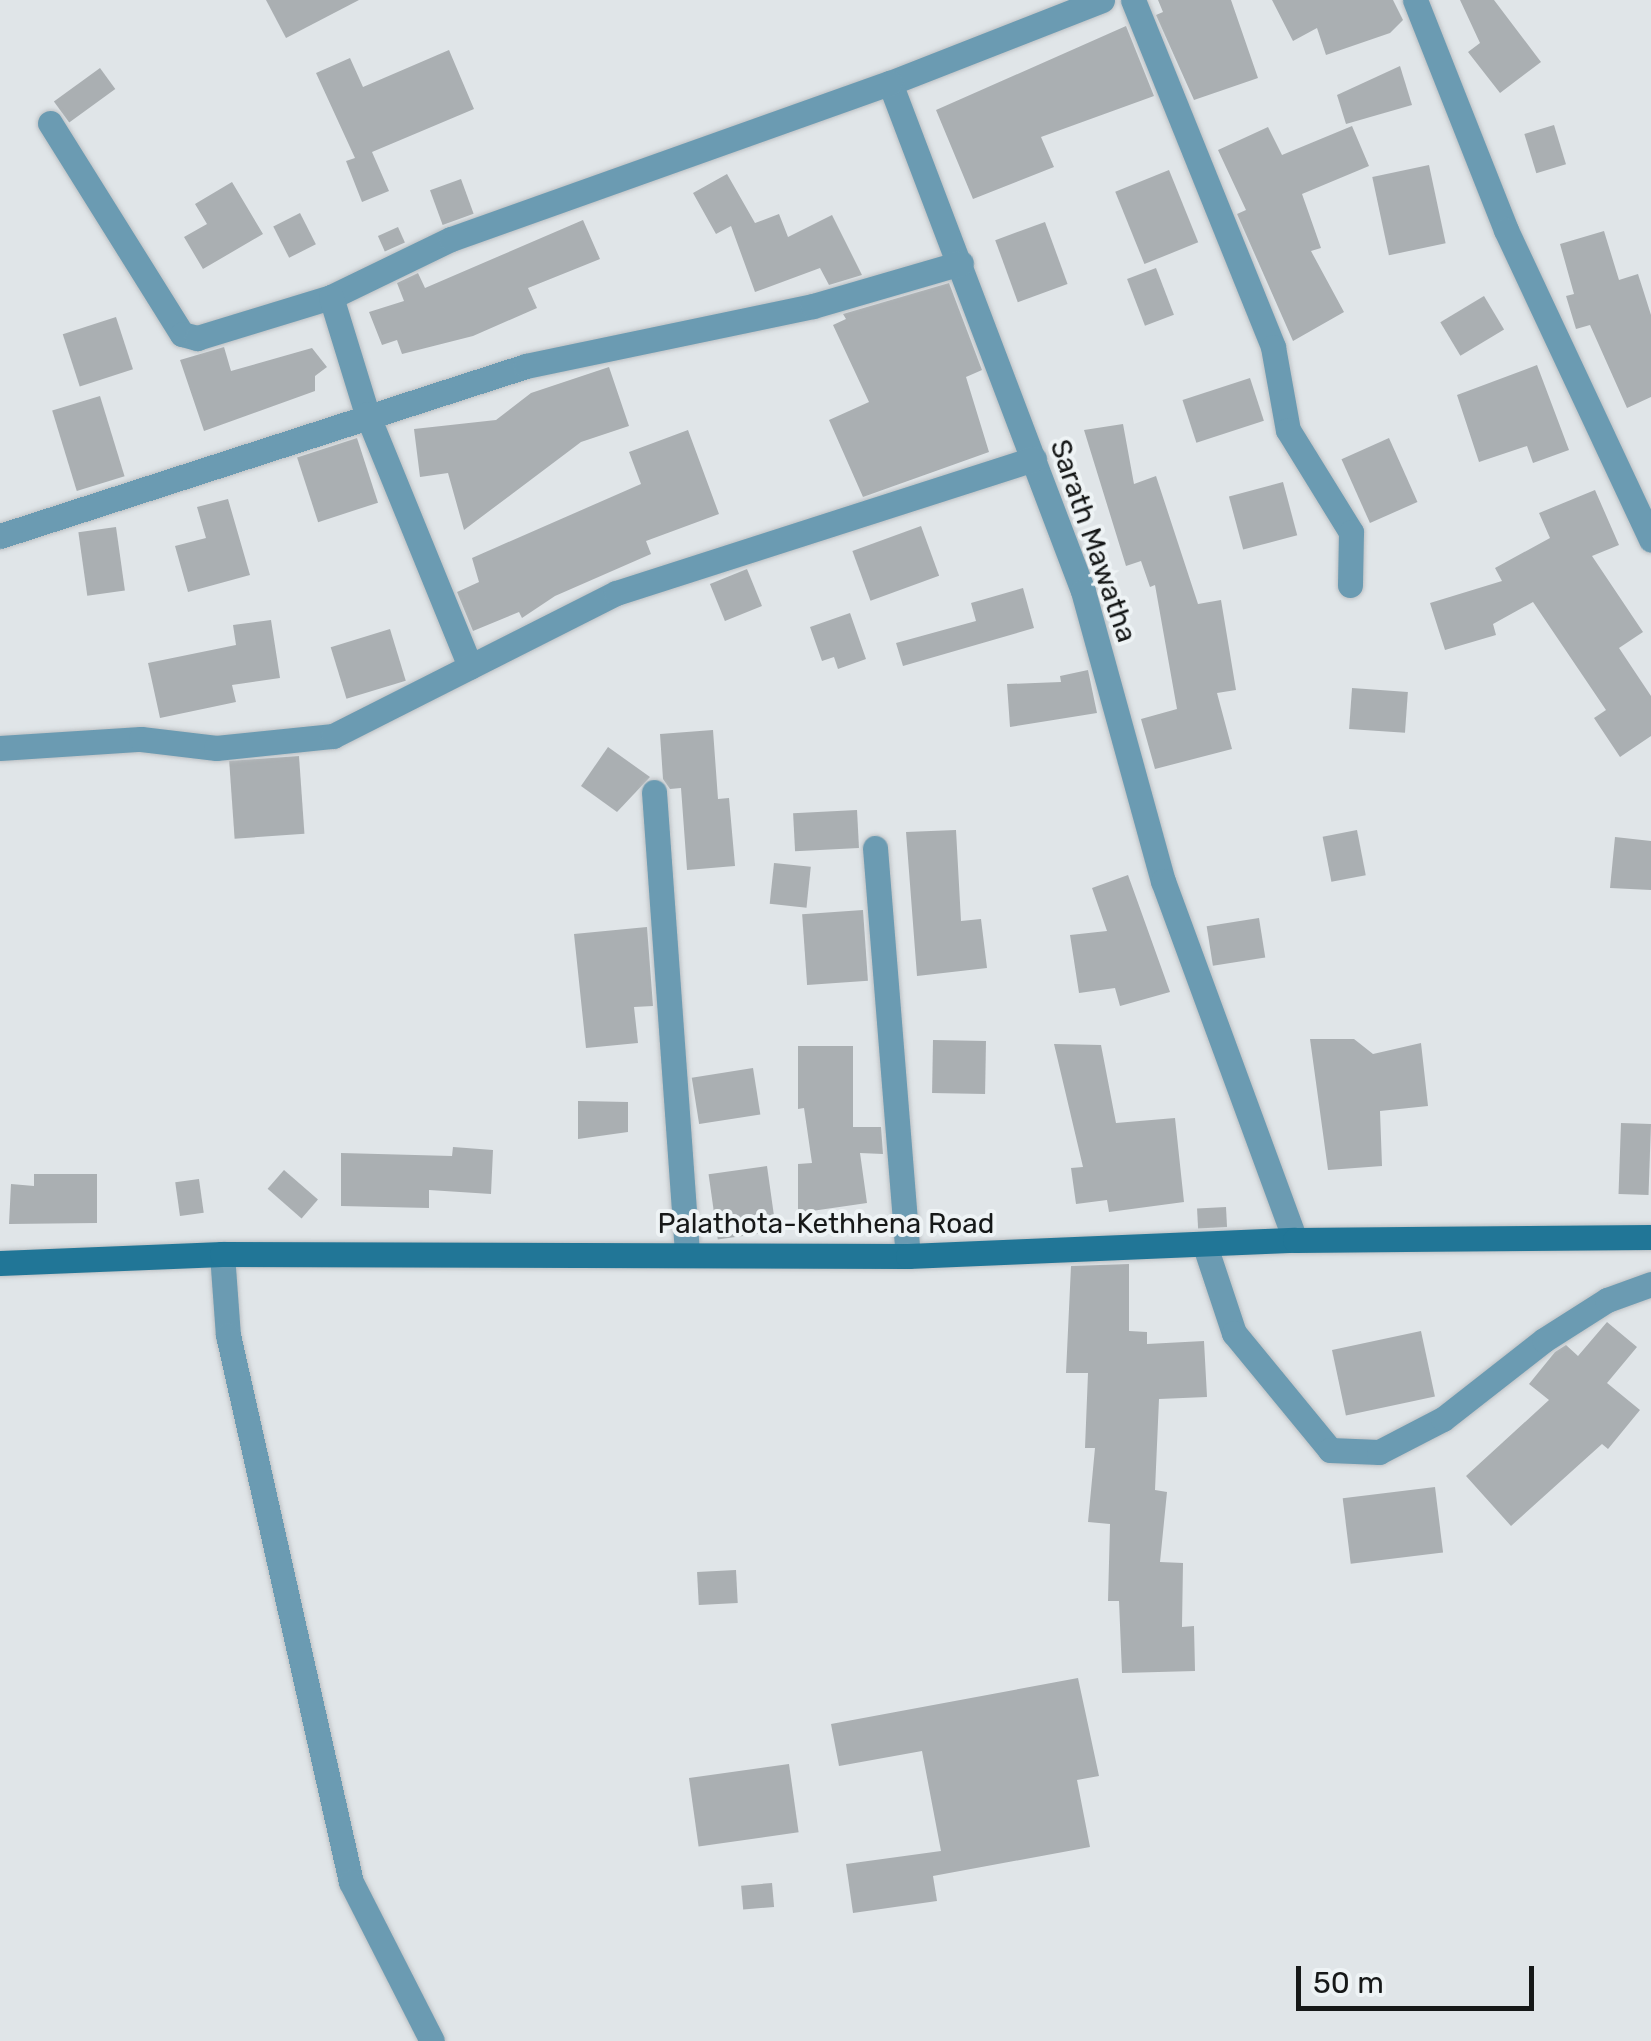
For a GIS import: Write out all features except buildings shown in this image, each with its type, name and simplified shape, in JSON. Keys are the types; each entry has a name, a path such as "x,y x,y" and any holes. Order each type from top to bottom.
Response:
{"street":[{"path":"50,123 182,334 196,338 331,297 451,239 890,83 1102,0"},
{"path":"1133,0 1273,348 1288,430 1351,532 1350,585"},
{"path":"1415,0 1506,230 1651,540"},
{"name":"Sarath Mawatha","path":"890,83 962,262 1082,591 1163,881 1295,1240"},
{"path":"0,536 367,414 526,366 813,306 962,262"},
{"path":"331,297 367,414 470,667"},
{"path":"0,748 141,739 216,748 333,736 616,593 1034,459"},
{"path":"654,792 686,1253"},
{"path":"876,848 908,1256"},
{"name":"Palathota-Kethhena Road","path":"0,1263 222,1254 908,1256 1295,1240 1651,1237"},
{"path":"1205,1246 1234,1334 1330,1450 1378,1452 1444,1420 1544,1340 1606,1300 1651,1284"},
{"path":"222,1254 228,1335 351,1882 432,2041"}]}
